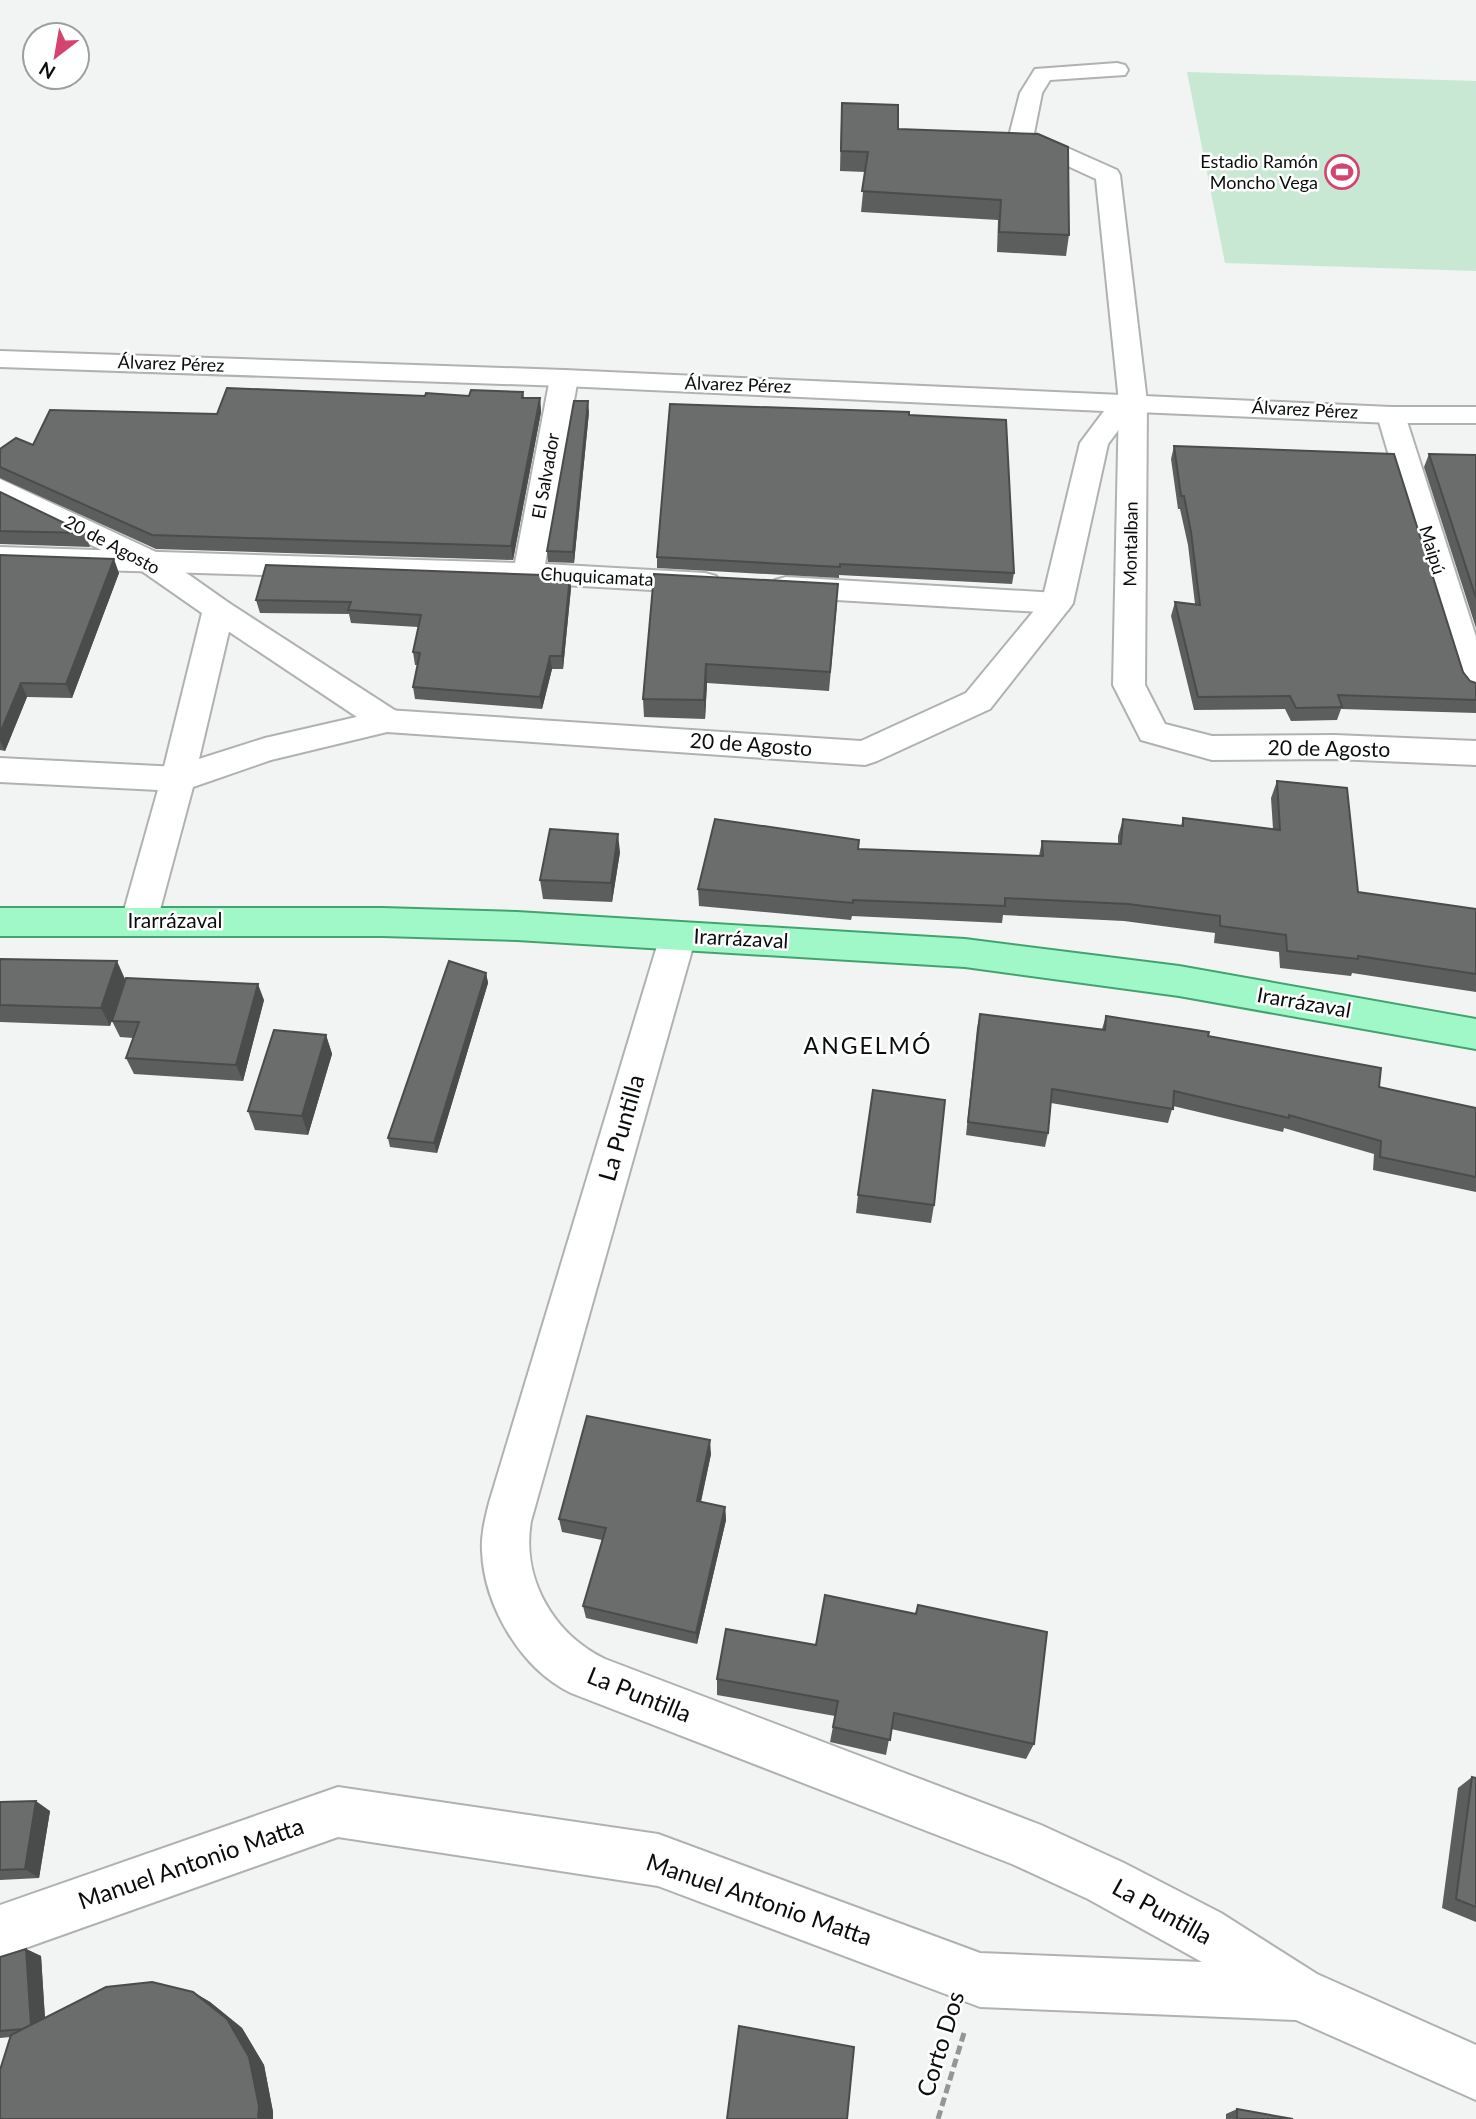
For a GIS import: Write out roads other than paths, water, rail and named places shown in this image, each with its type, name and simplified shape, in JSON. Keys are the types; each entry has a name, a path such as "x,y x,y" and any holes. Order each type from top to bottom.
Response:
{"main road":[{"name":"Irarrázaval","path":"0,922 517,926 953,952 1179,981 1476,1034"}],"street":[{"name":"Montalban","path":"1117,71 1043,74 1031,93 1020,136 1108,175 1133,402 1129,685"},
{"name":"Álvarez Pérez","path":"0,359 564,378 1391,415 1476,415"},
{"name":"El Salvador","path":"528,573 564,378"},
{"path":"1057,603 1094,443 1116,414 1133,402"},
{"name":"Maipú","path":"1391,415 1437,568 1476,684"},
{"name":"20 de Agosto","path":"0,488 147,560 387,721"},
{"name":"Chuquicamata","path":"0,557 528,573 1057,603"},
{"name":"20 de Agosto","path":"178,779 265,750 387,721 865,753 978,701 1057,603"},
{"path":"139,921 178,779 218,610"},
{"name":"20 de Agosto","path":"1129,685 1153,732 1212,748 1335,747 1476,753"},
{"path":"0,770 178,779"},
{"name":"La Puntilla","path":"678,936 514,1494 506,1533 508,1572 520,1609 542,1642 571,1667 607,1685 1023,1843 1106,1881 1202,1932 1298,1993"},
{"name":"Manuel Antonio Matta","path":"0,1931 338,1812 659,1860 980,1980 1298,1993 1476,2073"}],"place":[{"name":"Estadio Ramón Moncho Vega","path":"1342,172"}],"district":[{"name":"ANGELMÓ","path":"868,1046"}]}
